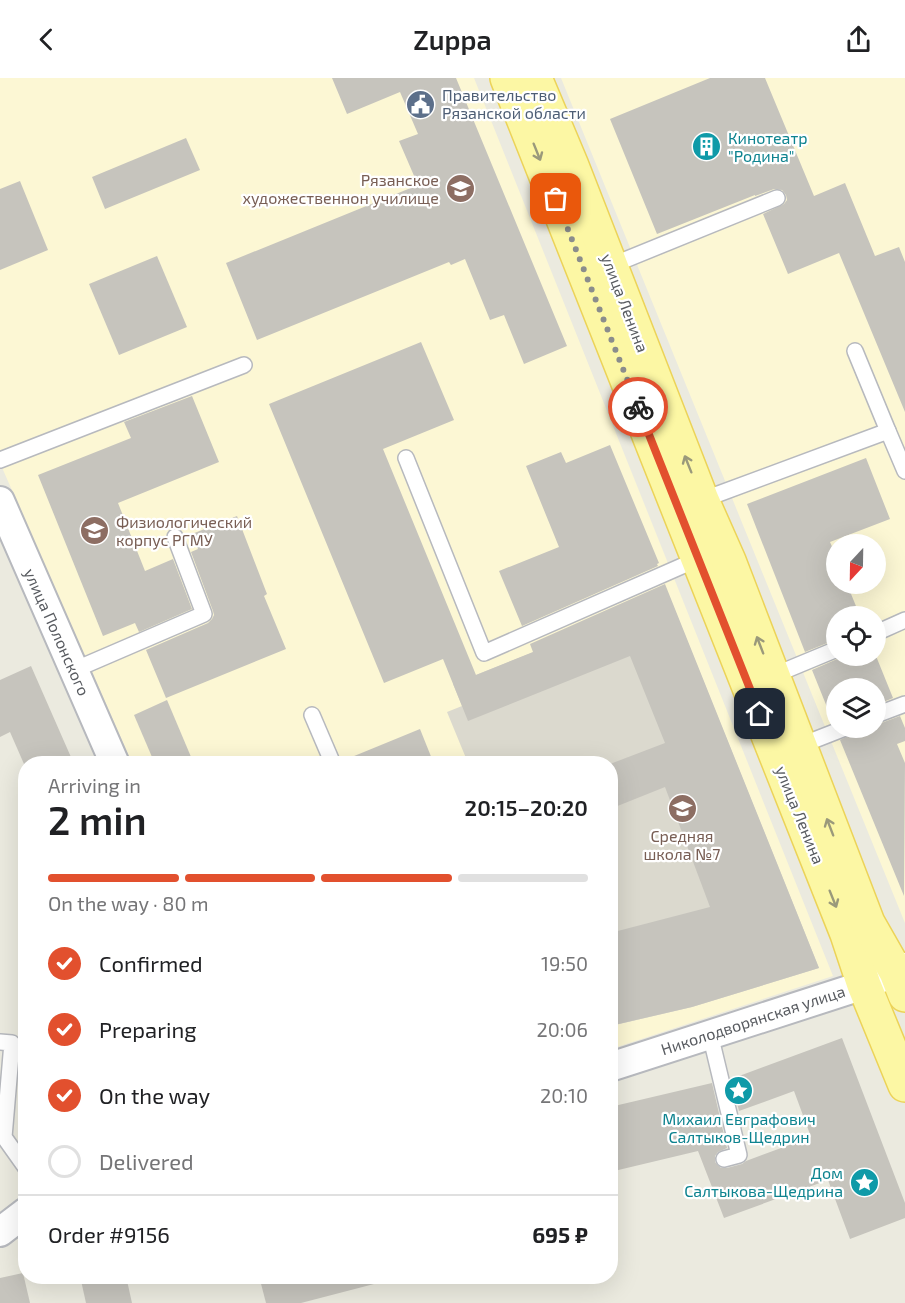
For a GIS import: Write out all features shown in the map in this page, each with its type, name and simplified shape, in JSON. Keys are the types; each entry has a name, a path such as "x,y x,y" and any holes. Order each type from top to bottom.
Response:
{"main road":[{"name":"улица Ленина","path":"507,78 905,1085"},
{"name":"улица Ленина","path":"535,78 572,166 702,500 729,561 868,923 902,978"}],"street":[{"name":"улица Полонского","path":"0,501 112,756"},
{"name":"Николодворянская улица","path":"618,1063 864,985 902,978"}],"lane":[{"path":"610,266 777,198"},
{"path":"855,351 905,471"},
{"path":"0,460 244,365"},
{"path":"702,500 888,431"},
{"path":"405,458 484,653 698,559"},
{"path":"74,670 204,614 175,537"},
{"path":"886,629 905,620"},
{"path":"772,676 826,654"},
{"path":"886,711 905,704"},
{"path":"312,715 330,756"},
{"path":"799,746 826,735"},
{"path":"710,1034 739,1155 724,1159"},
{"path":"12,1044 4,1137 18,1157"}],"shaded area":[{"path":"0,78 474,78 833,976 618,1047 618,756 129,756 0,463"},
{"path":"561,78 905,78 905,923 830,738 886,738 886,678 826,678 826,729"},
{"name":"Средняя школа №7","path":"670,598 819,968 692,1007 618,1024 618,756 465,756 447,712 462,706 453,684"}],"building":[{"path":"332,78 456,78 567,346 524,364 504,315 490,320 465,259 451,265 449,262 257,340 226,263 418,185 399,141 418,134 400,92 347,114"},
{"name":"Кинотеатр \"Родина\"","path":"710,78 765,78 814,196 845,183 875,256 899,247 905,262 905,412 839,253 788,274 763,214 784,204 787,200 782,190 774,189 755,195 657,234 610,119"},
{"path":"186,138 200,170 105,209 92,177"},
{"path":"20,181 48,250 0,270 0,189"},
{"path":"157,256 187,327 119,355 89,284"},
{"path":"421,342 454,420 383,449 476,675 533,652 530,644 665,584 819,968 692,1007 618,1024 618,931 710,907 665,787 618,806 618,761 665,743 630,656 468,721 443,659 384,683 269,404"},
{"name":"Физиологический корпус РГМУ","path":"192,396 219,462 118,503 145,571 173,559 192,609 139,632 135,623 103,636 38,475 131,438 124,422"},
{"path":"610,445 659,563 658,566 522,626 499,571 559,547 526,466 561,452 566,463"},
{"path":"866,458 890,519 851,534 826,534 826,594 851,594 856,606 826,606 826,643 805,652 747,504"},
{"path":"237,516 267,594 264,596 286,649 166,698 146,650 208,623 212,619 213,611 191,552 198,549 192,534"},
{"path":"826,664 826,666 880,666 885,678 826,678 826,705 812,670"},
{"path":"31,666 70,756 20,756 10,732 0,737 0,680"},
{"path":"886,681 893,698 886,701"},
{"path":"167,700 191,756 152,756 134,715"},
{"path":"900,716 905,728 905,741 897,744 905,763 904,896 840,740 844,738 886,738 886,721"},
{"path":"420,729 431,756 354,756"},
{"path":"842,1038 905,1203 905,1218 850,1239 828,1180 724,1218 698,1151 618,1170 618,1105 712,1083 727,1148 715,1156 715,1162 721,1168 742,1164 811,1137 794,1091 739,1111 731,1079"},
{"path":"18,1274 18,1284 26,1284 30,1303 0,1303 0,1278"},
{"path":"82,1284 128,1284 132,1303 86,1303"},
{"path":"261,1284 374,1284 301,1303 266,1303"}],"way so far":[{"path":"556,199 638,407"}],"place":[{"name":"Правительство Рязанской области","path":"421,104"},
{"name":"Кинотеатр \"Родина\"","path":"707,147"},
{"name":"Рязанское художественнон училище","path":"460,189"},
{"name":"Физиологический корпус РГМУ","path":"95,531"},
{"name":"Средняя школа №7","path":"682,808"},
{"name":"Михаил Евграфович Салтыков-Щедрин","path":"739,1091"},
{"name":"Дом Салтыкова-Щедрина","path":"864,1182"}],"route":[{"path":"638,407 760,714"}]}
